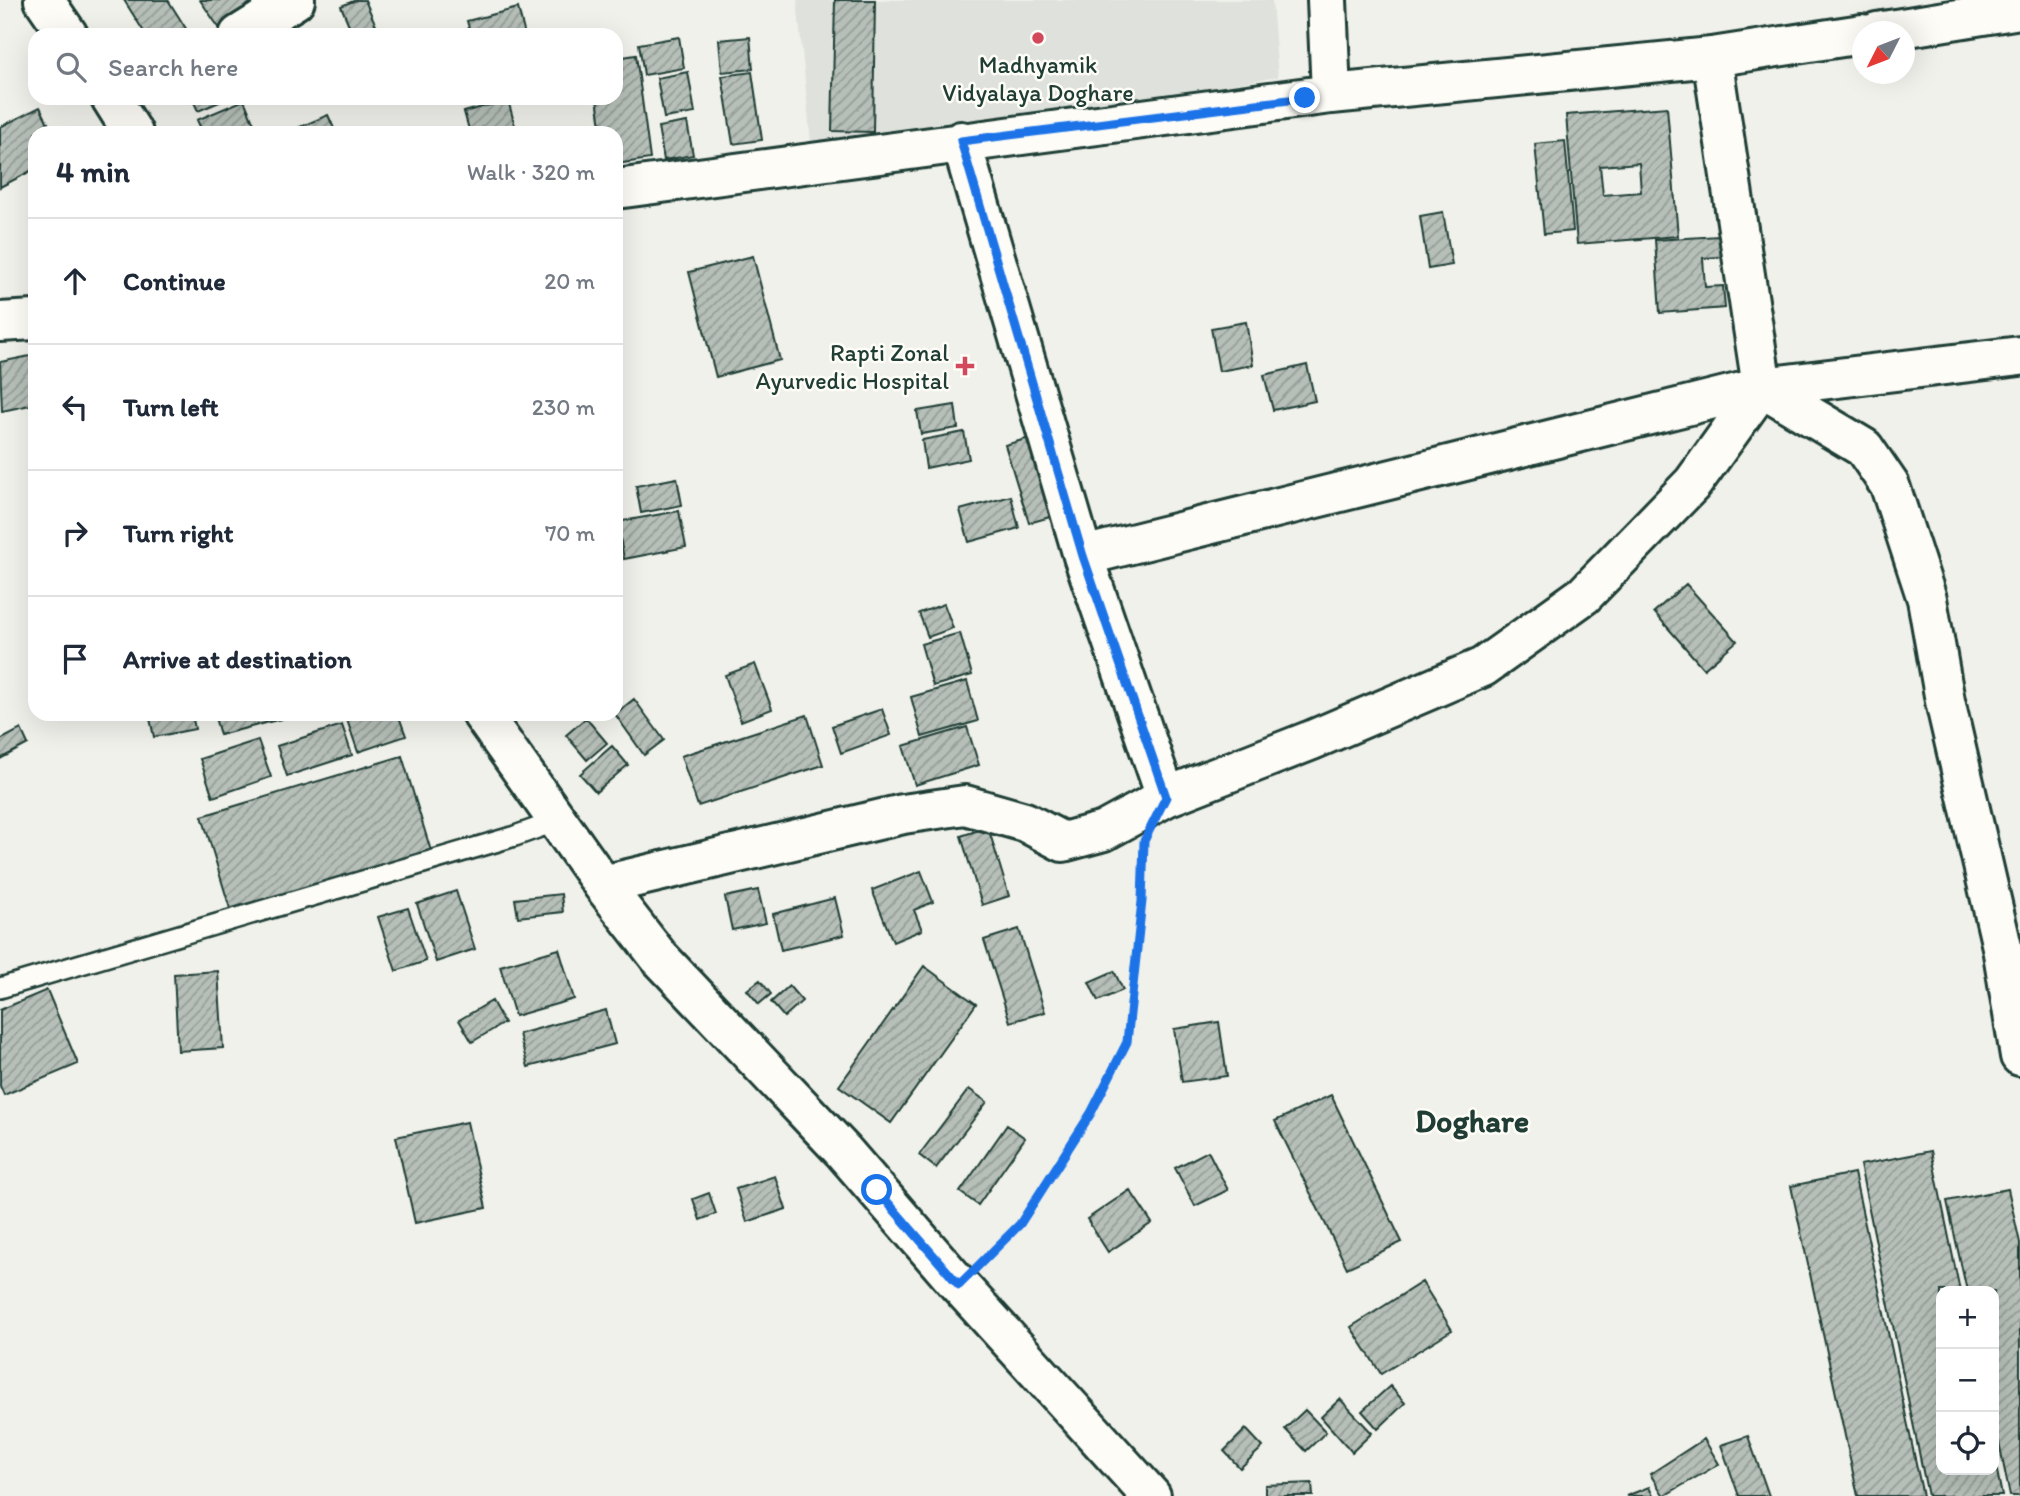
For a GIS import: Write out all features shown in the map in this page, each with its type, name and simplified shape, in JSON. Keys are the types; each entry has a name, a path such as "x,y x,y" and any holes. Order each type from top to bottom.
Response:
{"street":[{"path":"44,0 63,28"},
{"path":"250,28 295,0"},
{"path":"1327,0 1331,94"},
{"path":"1915,26 2020,9"},
{"path":"623,188 961,141 1331,94 1712,57 1852,36"},
{"path":"603,886 903,814 965,806 1025,822 1063,842 1104,831 1166,797 1312,740 1483,667 1584,595 1693,483 1762,387 1712,57"},
{"path":"961,141 1083,556 1166,797"},
{"path":"0,322 28,320"},
{"path":"1083,556 1762,387 2020,356"},
{"path":"1762,387 1864,448 1890,486 1927,599 1945,701 2003,947 2020,1056"},
{"path":"487,721 603,886 659,957 843,1151 959,1285 1151,1496"}],"lane":[{"path":"0,988 516,836 557,821"}],"path":[{"path":"959,1285 1020,1224 1091,1113 1127,1042 1142,901 1144,841 1166,797"}],"shaded area":[{"name":"Madhyamik Vidyalaya Doghare","path":"797,0 1272,0 1278,77 903,136 811,143"}],"building":[{"path":"124,0 168,0 186,28 142,28"},
{"path":"200,0 278,0 235,28 219,28"},
{"path":"356,0 365,0 377,28 350,28 341,6"},
{"path":"835,0 875,0 873,132 832,131"},
{"path":"518,8 523,28 469,28 467,21"},
{"path":"679,37 684,68 644,75 639,44"},
{"path":"750,37 753,69 722,72 719,40"},
{"path":"636,55 650,159 623,163 623,126 601,126 598,105 623,105 623,57"},
{"path":"688,72 695,113 664,118 657,78"},
{"path":"752,72 762,140 733,144 722,76"},
{"path":"195,105 212,105 198,111"},
{"path":"232,105 246,105 255,126 200,126 197,120"},
{"path":"490,105 509,105 515,126 468,126 464,112"},
{"path":"40,107 50,126 28,126 28,173 0,187 0,127"},
{"path":"1667,107 1678,236 1577,244 1566,115","holes":["1639,163 1641,192 1603,195 1600,166"]},
{"path":"328,115 333,126 302,126"},
{"path":"687,122 693,155 664,160 658,127"},
{"path":"1565,141 1573,231 1544,234 1535,144"},
{"path":"1443,212 1452,265 1428,269 1420,216"},
{"path":"1719,236 1721,257 1703,258 1705,287 1723,286 1725,308 1660,313 1655,240"},
{"path":"753,256 780,360 716,377 689,272"},
{"path":"1246,322 1253,365 1219,371 1211,328"},
{"path":"28,356 28,405 2,411 0,362"},
{"path":"1307,365 1315,401 1273,410 1264,375"},
{"path":"955,405 958,428 921,434 917,411"},
{"path":"964,432 969,459 926,468 922,440"},
{"path":"1033,437 1057,515 1029,523 1005,445"},
{"path":"677,478 682,505 641,513 636,486"},
{"path":"1011,496 1019,528 969,542 960,510"},
{"path":"679,511 686,547 624,559 623,521"},
{"path":"1686,584 1737,641 1704,669 1654,612"},
{"path":"944,604 953,628 928,637 919,613"},
{"path":"960,633 972,675 933,686 921,644"},
{"path":"755,664 772,709 741,721 725,675"},
{"path":"967,681 978,721 922,737 911,697"},
{"path":"634,699 664,740 644,755 620,721 623,721 623,708"},
{"path":"882,709 891,735 841,753 832,726"},
{"path":"807,715 823,765 698,806 681,756"},
{"path":"151,721 193,721 195,729 154,737"},
{"path":"216,721 273,721 220,735"},
{"path":"347,721 401,721 406,736 358,752"},
{"path":"582,721 589,721 607,743 587,760 566,735"},
{"path":"342,725 352,755 287,776 277,746"},
{"path":"967,727 979,765 915,785 903,746"},
{"path":"21,729 28,744 0,759 0,740"},
{"path":"258,740 271,777 213,797 200,759"},
{"path":"612,746 628,765 596,792 580,774"},
{"path":"402,756 431,851 231,912 202,816"},
{"path":"988,827 1009,896 982,905 961,836"},
{"path":"921,871 933,902 914,910 922,930 893,942 872,890"},
{"path":"758,890 766,923 732,930 725,897"},
{"path":"456,891 475,949 436,962 417,904"},
{"path":"561,894 563,912 518,917 515,899"},
{"path":"835,898 844,935 781,950 773,914"},
{"path":"408,908 426,961 396,971 378,917"},
{"path":"1019,929 1045,1012 1010,1022 984,940"},
{"path":"559,949 574,999 515,1016 500,966"},
{"path":"924,966 976,1004 891,1123 839,1086"},
{"path":"218,971 223,1048 178,1051 174,974"},
{"path":"1114,971 1123,990 1098,1001 1089,982"},
{"path":"760,980 771,994 759,1004 747,990"},
{"path":"789,986 802,1001 784,1017 771,1002"},
{"path":"47,990 78,1064 4,1095 0,1086 0,1010"},
{"path":"492,1001 504,1023 472,1042 459,1020"},
{"path":"606,1010 615,1044 528,1067 519,1034"},
{"path":"1219,1022 1227,1076 1182,1082 1174,1029"},
{"path":"969,1089 987,1102 936,1168 919,1155"},
{"path":"1331,1095 1402,1242 1347,1268 1275,1121"},
{"path":"467,1122 486,1208 415,1223 396,1137"},
{"path":"1007,1125 1025,1138 978,1205 960,1192"},
{"path":"1208,1151 1228,1190 1195,1206 1175,1168"},
{"path":"1931,1151 1959,1286 1936,1286 1936,1475 1998,1475 2002,1496 1928,1496 1860,1165"},
{"path":"1854,1173 1923,1496 1858,1496 1791,1186"},
{"path":"775,1176 786,1209 747,1222 736,1189"},
{"path":"2008,1189 2020,1243 2020,1496 2010,1496 1999,1443 1999,1286 1966,1286 1947,1201"},
{"path":"1130,1190 1152,1223 1108,1252 1087,1219"},
{"path":"709,1193 716,1214 700,1220 693,1199"},
{"path":"1422,1282 1452,1330 1381,1374 1351,1327"},
{"path":"1390,1386 1405,1403 1378,1429 1362,1411"},
{"path":"1340,1399 1372,1433 1352,1452 1321,1417"},
{"path":"1305,1410 1326,1432 1306,1451 1285,1429"},
{"path":"1246,1429 1263,1447 1240,1468 1224,1451"},
{"path":"1748,1436 1769,1496 1739,1496 1721,1445"},
{"path":"1704,1439 1719,1464 1664,1496 1650,1474"},
{"path":"1312,1483 1313,1496 1265,1496 1265,1485"},
{"path":"1649,1487 1653,1496 1626,1496"}],"place":[{"name":"Madhyamik Vidyalaya Doghare","path":"1038,38"},
{"name":"Rapti Zonal Ayurvedic Hospital","path":"965,366"}],"district":[{"name":"Doghare","path":"1472,1121"}],"route":[{"path":"877,1190 959,1285 1020,1224 1091,1113 1127,1042 1142,901 1144,841 1166,797 1083,556 961,141 1305,98"}]}
